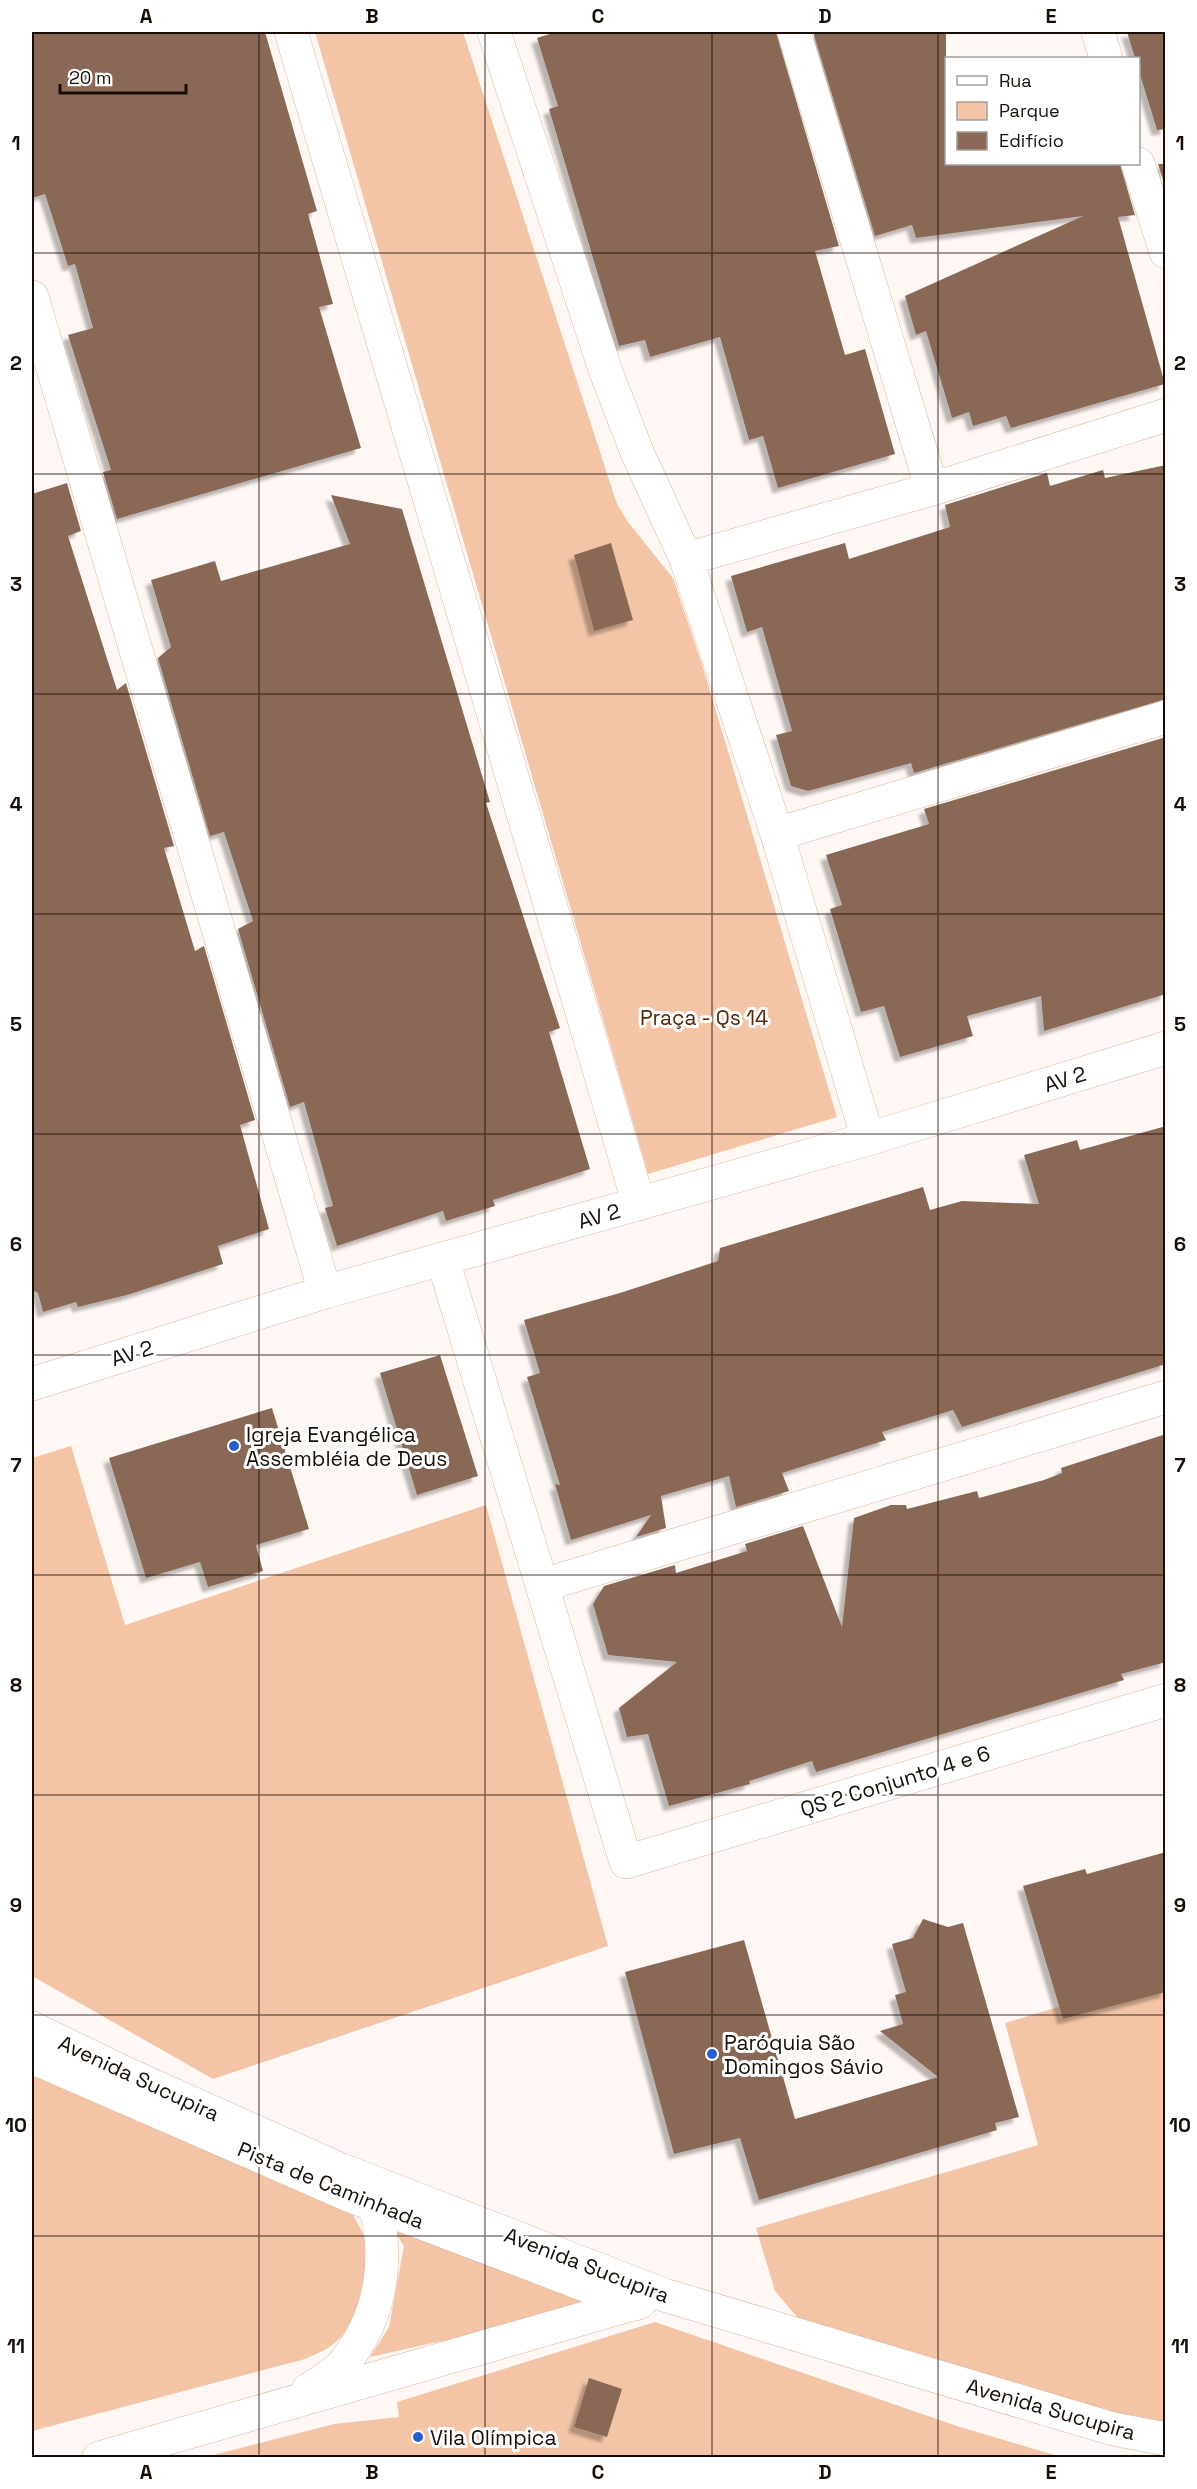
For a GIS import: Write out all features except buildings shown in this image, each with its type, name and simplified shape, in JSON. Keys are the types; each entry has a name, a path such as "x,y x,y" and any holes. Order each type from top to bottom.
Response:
{"street":[{"path":"291,32 639,1204"},
{"path":"494,32 606,372 637,452 686,559 777,834 868,1140"},
{"path":"794,32 932,489"},
{"path":"1098,32 1106,57"},
{"path":"1138,165 1166,252"},
{"path":"32,297 325,1292"},
{"path":"686,559 932,489 1166,415"},
{"path":"777,834 1166,717"},
{"name":"AV 2","path":"32,1384 325,1292 868,1140 1166,1047"},
{"path":"443,1260 543,1585 1166,1397"},
{"name":"QS 2 Conjunto 4 e 6","path":"543,1585 626,1862 1166,1700"},
{"name":"Avenida Sucupira","path":"32,2028 127,2074 361,2177 650,2300 1113,2429 1166,2439"},
{"name":"Pista de Caminhada","path":"32,2057 376,2206 650,2300"},
{"path":"292,2402 347,2360 371,2315 379,2288 384,2254 381,2224 376,2206 371,2191 361,2177"},
{"path":"99,2457 650,2300"}],"green space":[{"name":"Praça - Qs 14","path":"315,32 463,32 617,504 628,522 673,578 702,664 837,1117 648,1174"},
{"path":"71,1446 125,1625 486,1505 608,1946 213,2079 32,1976 32,1458"},
{"path":"1165,1975 1165,2425 1130,2418 898,2348 803,2324 775,2291 756,2228 1038,2145 1005,2023"},
{"path":"32,2056 348,2206 365,2239 369,2264 361,2304 340,2338 328,2348 305,2359 32,2431"},
{"path":"383,2213 611,2303 370,2357 389,2327 404,2246"},
{"path":"655,2322 957,2426 1061,2457 202,2458 334,2424 399,2417 397,2402"}],"place":[{"name":"Igreja Evangélica Assembléia de Deus","path":"234,1446"},
{"name":"Paróquia São Domingos Sávio","path":"712,2054"},
{"name":"Vila Olímpica","path":"418,2437"}]}
